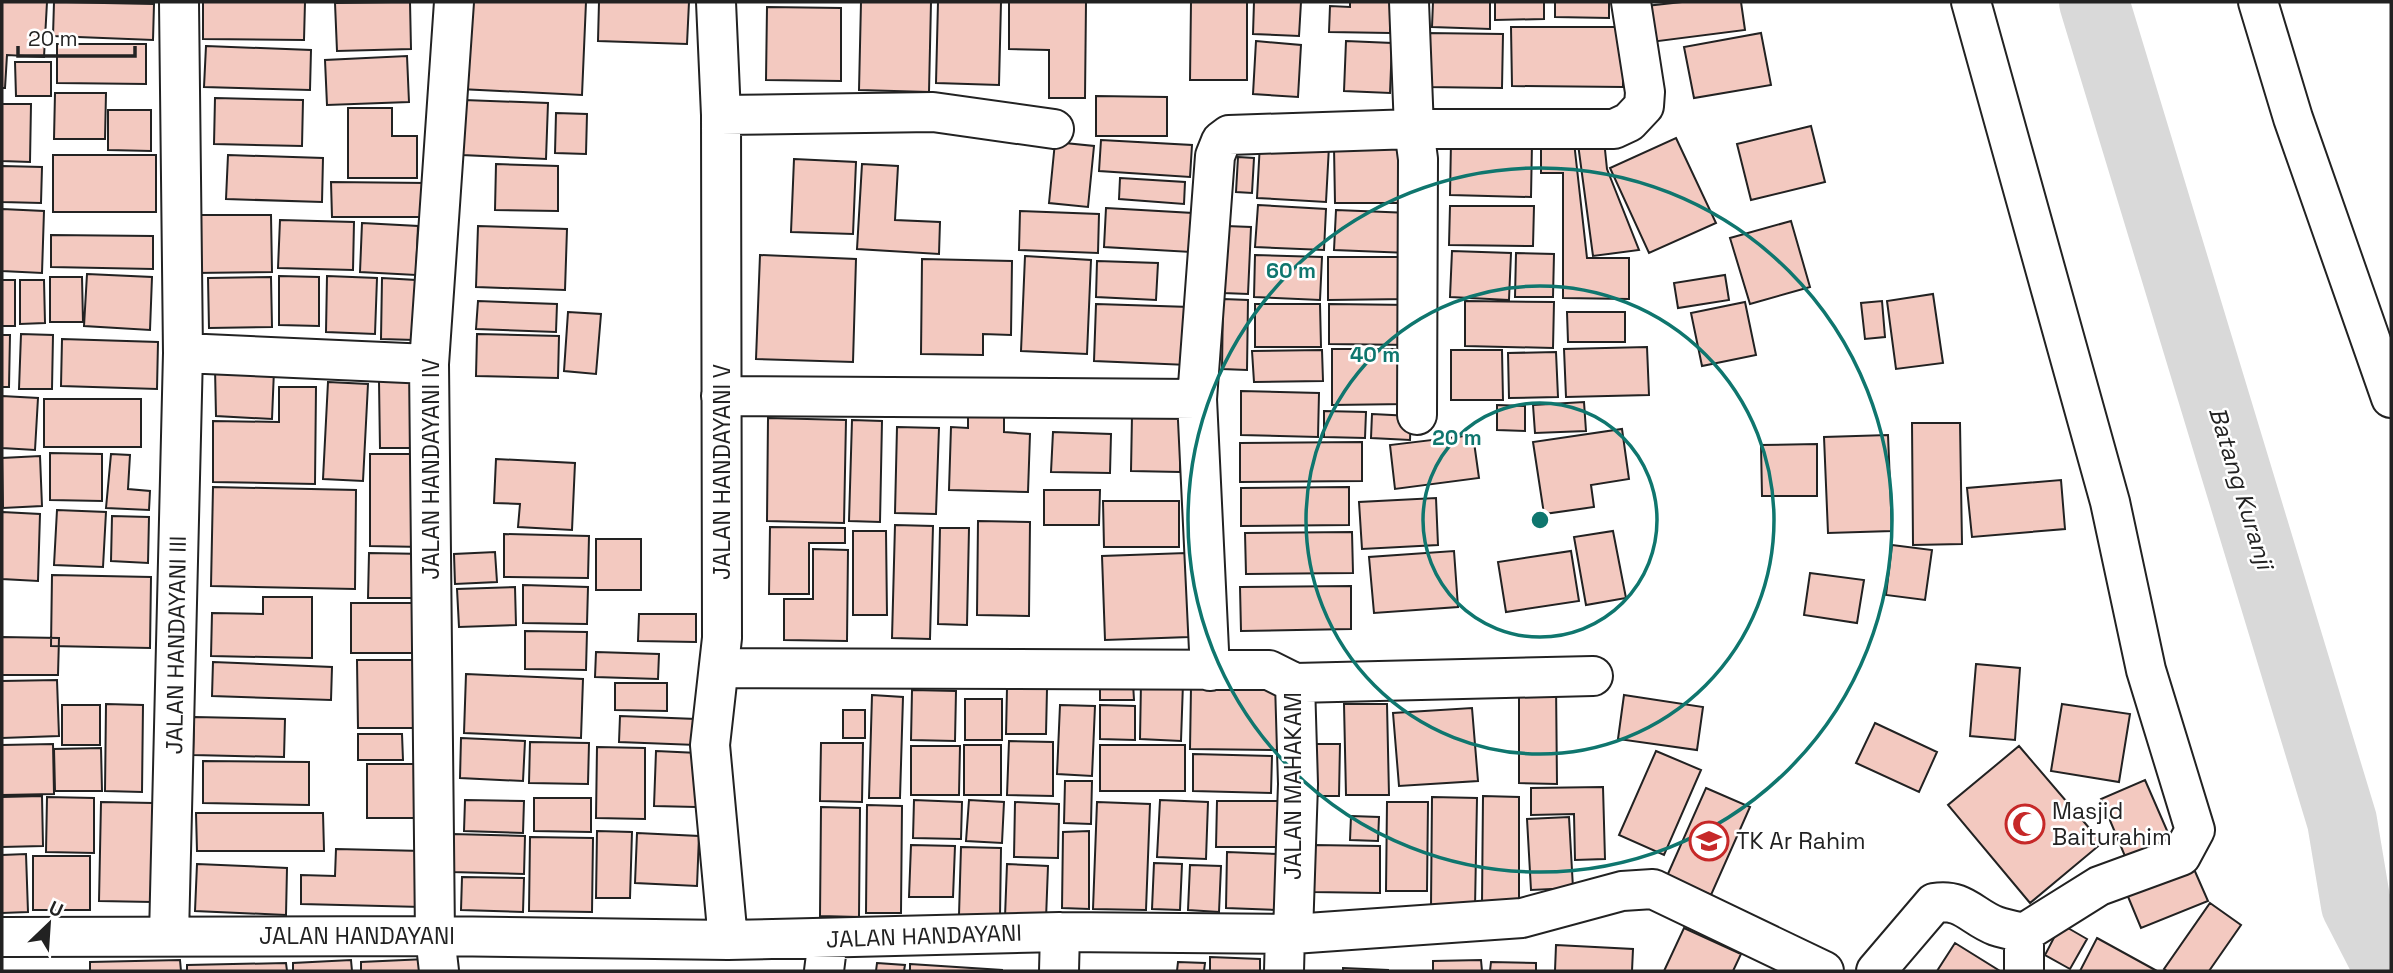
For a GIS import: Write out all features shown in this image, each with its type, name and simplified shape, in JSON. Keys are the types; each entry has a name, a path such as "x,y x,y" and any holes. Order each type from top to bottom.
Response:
{"street":[{"name":"JALAN HANDAYANI III","path":"169,936 183,353 178,2"},
{"name":"JALAN HANDAYANI IV","path":"437,954 429,364 454,2"},
{"name":"JALAN HANDAYANI V","path":"716,2 721,115 721,668 712,713 710,745 728,940"},
{"path":"1409,2 1414,129 1418,159 1417,415"},
{"path":"1210,671 1197,399 1215,156 1221,141 1229,135 1414,129 1614,129 1640,113 1645,98 1631,2"},
{"path":"1876,971 1934,903 1946,901 1961,904 1994,925 2024,933 2099,886 2182,856 2195,830 2147,670 2110,502 1971,2"},
{"path":"2258,2 2293,118 2391,398"},
{"path":"721,115 933,112 1054,129"},
{"path":"183,353 429,364"},
{"path":"721,396 1197,399"},
{"name":"JALAN MAHAKAM","path":"721,668 1269,670 1295,683 1298,784 1287,947"},
{"path":"1295,683 1593,676"},
{"name":"JALAN HANDAYANI","path":"2,937 169,936 437,954 728,940 826,955 1060,932 1287,947 1522,918 1622,891 1653,889 1824,971"},
{"path":"1059,971 1060,932"},
{"path":"2024,933 2024,971"}],"building":[{"path":"2,2 47,2 44,57 7,55 5,88 2,88"},
{"path":"54,2 154,4 153,40 53,36"},
{"path":"203,2 305,2 304,40 203,39"},
{"path":"410,2 411,49 337,51 335,3"},
{"path":"465,2 586,2 582,95 460,89"},
{"path":"599,2 689,2 687,44 598,41"},
{"path":"861,2 931,2 929,92 859,90"},
{"path":"938,2 1001,2 999,85 936,83"},
{"path":"1009,2 1086,2 1085,98 1049,98 1049,50 1009,49"},
{"path":"1191,2 1247,2 1247,80 1190,80"},
{"path":"1254,2 1301,2 1299,36 1253,34"},
{"path":"1350,2 1390,2 1390,33 1329,32 1330,6 1350,7"},
{"path":"1433,2 1490,2 1490,29 1432,27"},
{"path":"1495,2 1544,2 1544,19 1495,20"},
{"path":"1555,2 1609,2 1609,18 1555,17"},
{"path":"1682,2 1741,2 1745,30 1651,42 1646,6"},
{"path":"767,7 841,8 841,81 766,80"},
{"path":"1511,27 1623,27 1623,87 1512,86"},
{"path":"1426,33 1503,34 1502,88 1425,87"},
{"path":"1761,33 1771,85 1694,98 1684,47"},
{"path":"1256,41 1301,45 1298,97 1253,94"},
{"path":"1346,41 1392,43 1390,93 1344,91"},
{"path":"57,44 146,44 146,84 57,83"},
{"path":"206,46 311,50 310,90 204,87"},
{"path":"407,56 409,102 327,105 325,60"},
{"path":"15,62 51,62 51,96 16,96"},
{"path":"55,93 106,93 105,139 54,139"},
{"path":"1096,96 1167,97 1167,136 1096,136"},
{"path":"215,98 303,100 302,146 214,144"},
{"path":"464,100 548,103 546,159 462,155"},
{"path":"2,104 31,104 30,162 2,161"},
{"path":"348,108 392,108 392,136 417,136 417,178 348,178"},
{"path":"108,110 151,110 151,151 108,150"},
{"path":"556,113 587,114 586,154 555,153"},
{"path":"1811,126 1825,182 1751,200 1737,144"},
{"path":"1676,138 1716,223 1649,253 1610,168"},
{"path":"1101,140 1192,145 1190,177 1099,171"},
{"path":"1604,140 1607,169 1639,250 1593,256 1578,144"},
{"path":"1055,142 1094,146 1088,207 1049,203"},
{"path":"1451,142 1532,143 1531,197 1450,195"},
{"path":"1541,142 1574,142 1587,258 1629,258 1629,299 1563,298 1563,173 1541,173"},
{"path":"1260,143 1329,146 1326,202 1257,198"},
{"path":"1405,146 1406,203 1335,203 1334,147"},
{"path":"53,155 156,155 156,212 53,212"},
{"path":"228,155 323,158 322,202 226,199"},
{"path":"1238,157 1254,158 1252,193 1236,192"},
{"path":"794,159 856,162 853,234 791,232"},
{"path":"496,164 558,166 558,211 495,210"},
{"path":"862,164 898,166 895,220 940,222 939,254 857,249"},
{"path":"2,166 42,167 41,203 2,202"},
{"path":"1120,178 1185,182 1184,204 1119,199"},
{"path":"331,182 427,183 428,217 332,217"},
{"path":"1258,205 1326,209 1324,250 1255,247"},
{"path":"1450,206 1534,206 1533,246 1449,245"},
{"path":"1106,208 1193,213 1191,252 1104,247"},
{"path":"2,209 44,211 42,273 2,271"},
{"path":"1336,210 1410,213 1409,253 1334,250"},
{"path":"1020,211 1099,214 1098,253 1019,250"},
{"path":"193,215 271,215 272,272 194,273"},
{"path":"280,220 354,222 353,270 278,268"},
{"path":"1791,221 1810,287 1750,304 1730,238"},
{"path":"362,223 418,226 416,275 360,272"},
{"path":"478,226 567,229 565,290 476,287"},
{"path":"1226,226 1251,227 1248,294 1223,293"},
{"path":"51,235 153,236 153,269 51,267"},
{"path":"1452,251 1511,253 1509,300 1450,297"},
{"path":"1516,253 1554,254 1553,297 1515,297"},
{"path":"760,255 856,259 853,362 756,359"},
{"path":"1255,255 1322,257 1320,300 1254,297"},
{"path":"1025,256 1091,260 1087,354 1021,351"},
{"path":"1328,257 1408,257 1408,299 1328,300"},
{"path":"922,259 1012,261 1011,335 983,334 983,355 921,354"},
{"path":"1097,261 1158,263 1156,300 1096,297"},
{"path":"87,274 152,277 150,330 84,326"},
{"path":"1725,275 1729,300 1678,308 1674,283"},
{"path":"279,276 319,277 319,326 279,325"},
{"path":"327,276 377,278 375,334 326,332"},
{"path":"50,277 82,277 83,322 50,322"},
{"path":"271,277 272,327 209,328 208,278"},
{"path":"382,278 416,280 415,340 381,339"},
{"path":"2,280 15,280 15,326 2,326"},
{"path":"20,280 44,280 45,323 20,324"},
{"path":"1933,294 1943,363 1896,369 1887,301"},
{"path":"1223,299 1248,300 1247,370 1222,369"},
{"path":"478,301 557,304 556,332 476,329"},
{"path":"1465,301 1554,302 1553,348 1465,346"},
{"path":"1882,301 1885,337 1865,339 1861,303"},
{"path":"1745,302 1756,355 1702,366 1691,313"},
{"path":"1096,304 1190,307 1188,365 1094,361"},
{"path":"1255,304 1320,304 1321,347 1255,347"},
{"path":"1329,304 1411,305 1411,345 1329,344"},
{"path":"568,312 601,314 596,374 564,371"},
{"path":"1567,312 1625,312 1625,342 1568,342"},
{"path":"21,334 53,335 52,389 19,389"},
{"path":"477,334 559,336 558,378 476,376"},
{"path":"2,335 10,335 9,387 2,387"},
{"path":"62,339 158,342 157,389 61,386"},
{"path":"1647,347 1649,395 1566,397 1564,349"},
{"path":"1332,349 1407,349 1407,404 1332,405"},
{"path":"1322,350 1323,381 1254,382 1252,351"},
{"path":"1451,350 1502,350 1503,400 1451,400"},
{"path":"1556,352 1558,397 1509,398 1508,353"},
{"path":"215,368 274,370 272,419 216,416"},
{"path":"379,381 419,381 420,448 380,448"},
{"path":"328,382 368,384 363,481 323,479"},
{"path":"279,387 316,387 315,484 213,482 213,421 279,422"},
{"path":"1241,391 1319,393 1318,437 1241,435"},
{"path":"2,396 38,398 35,450 2,448"},
{"path":"44,399 141,399 141,447 44,447"},
{"path":"1584,402 1586,431 1535,433 1533,405"},
{"path":"1497,405 1525,406 1525,431 1497,430"},
{"path":"1324,411 1366,412 1365,438 1324,437"},
{"path":"1372,414 1411,416 1410,440 1371,438"},
{"path":"1132,415 1181,416 1180,472 1131,471"},
{"path":"968,416 1004,417 1004,432 1030,434 1028,492 949,490 951,427 968,428"},
{"path":"768,418 846,420 844,523 767,521"},
{"path":"852,420 882,421 880,522 849,521"},
{"path":"1912,423 1960,423 1962,544 1913,545"},
{"path":"897,427 939,428 936,514 895,513"},
{"path":"1622,429 1629,479 1591,485 1594,507 1544,514 1533,442"},
{"path":"1053,432 1111,434 1110,473 1051,472"},
{"path":"1473,435 1479,478 1395,489 1390,445"},
{"path":"1888,435 1892,531 1828,533 1824,437"},
{"path":"1362,442 1362,481 1240,482 1240,443"},
{"path":"1817,444 1817,496 1762,496 1761,445"},
{"path":"50,453 102,454 102,501 50,500"},
{"path":"111,454 130,455 128,489 150,491 149,510 106,508"},
{"path":"370,454 424,454 423,547 370,546"},
{"path":"40,456 42,506 3,508 2,458"},
{"path":"496,459 575,463 572,530 518,527 520,504 494,503"},
{"path":"2061,480 2065,529 1972,537 1967,488"},
{"path":"213,487 356,490 355,589 211,586"},
{"path":"1349,487 1349,525 1241,526 1241,488"},
{"path":"1044,490 1100,490 1099,525 1044,525"},
{"path":"1436,498 1438,545 1362,549 1359,502"},
{"path":"1103,501 1179,501 1179,547 1104,547"},
{"path":"57,510 106,512 103,567 54,565"},
{"path":"2,512 40,514 38,581 2,579"},
{"path":"112,516 149,517 148,563 111,561"},
{"path":"978,521 1030,522 1029,616 977,615"},
{"path":"895,525 933,526 930,639 892,638"},
{"path":"770,527 845,528 845,543 809,543 809,594 769,594"},
{"path":"940,528 969,528 967,625 938,624"},
{"path":"853,531 886,531 887,615 853,615"},
{"path":"1613,531 1626,598 1586,605 1574,537"},
{"path":"1352,532 1353,573 1246,574 1245,533"},
{"path":"504,534 589,536 588,578 504,577"},
{"path":"596,539 641,539 641,590 596,590"},
{"path":"1892,545 1932,550 1925,600 1886,595"},
{"path":"813,549 848,550 847,641 784,640 784,599 813,599"},
{"path":"1454,551 1458,607 1374,613 1369,557"},
{"path":"1571,551 1579,601 1506,612 1498,562"},
{"path":"495,552 497,582 455,584 454,554"},
{"path":"369,553 427,554 426,598 368,598"},
{"path":"1186,553 1189,637 1105,640 1102,556"},
{"path":"1810,573 1864,580 1857,623 1804,615"},
{"path":"52,575 151,577 150,648 51,646"},
{"path":"523,585 588,587 587,624 523,623"},
{"path":"1351,586 1351,629 1241,631 1240,587"},
{"path":"515,587 516,625 459,627 457,589"},
{"path":"263,597 312,597 312,658 211,656 212,613 263,614"},
{"path":"351,603 429,603 429,653 351,653"},
{"path":"639,614 696,614 696,642 638,641"},
{"path":"525,631 587,632 586,670 525,669"},
{"path":"2,637 59,638 58,675 2,675"},
{"path":"596,652 659,654 658,679 595,677"},
{"path":"357,660 428,660 429,728 358,728"},
{"path":"213,662 332,667 331,700 212,696"},
{"path":"1976,664 2020,668 2015,740 1970,736"},
{"path":"466,674 583,679 581,738 464,733"},
{"path":"57,680 59,736 2,738 2,681"},
{"path":"1141,682 1183,683 1181,741 1140,739"},
{"path":"615,683 667,683 667,711 615,710"},
{"path":"1133,683 1134,700 1100,700 1100,684"},
{"path":"1519,683 1556,683 1557,784 1519,783"},
{"path":"1191,687 1277,688 1277,750 1190,749"},
{"path":"1007,688 1047,689 1046,734 1006,734"},
{"path":"912,690 956,691 955,741 911,740"},
{"path":"872,695 903,697 900,798 869,798"},
{"path":"1624,695 1703,707 1697,750 1618,739"},
{"path":"965,699 1002,699 1002,740 965,740"},
{"path":"106,704 143,705 142,792 105,791"},
{"path":"1344,704 1387,704 1389,795 1346,795"},
{"path":"2062,704 2130,714 2119,782 2051,771"},
{"path":"62,705 100,705 100,745 62,745"},
{"path":"1060,705 1095,706 1092,776 1057,774"},
{"path":"1100,705 1135,706 1135,740 1100,739"},
{"path":"1472,708 1478,781 1399,786 1393,713"},
{"path":"843,710 865,710 865,738 843,738"},
{"path":"620,716 696,719 696,745 619,742"},
{"path":"194,717 285,719 284,757 193,755"},
{"path":"1875,723 1937,752 1919,792 1856,763"},
{"path":"358,734 402,734 403,760 358,760"},
{"path":"461,738 525,741 523,781 460,778"},
{"path":"1009,741 1053,742 1053,796 1007,795"},
{"path":"530,742 589,743 588,784 529,783"},
{"path":"821,743 863,743 862,802 820,801"},
{"path":"53,744 54,794 2,795 2,745"},
{"path":"1311,744 1340,744 1339,796 1310,796"},
{"path":"964,745 1001,745 1001,795 964,795"},
{"path":"1100,745 1185,745 1185,791 1100,791"},
{"path":"911,746 960,746 959,795 911,795"},
{"name":"Masjid Baiturahim","path":"2019,746 2102,843 2030,903 1948,805"},
{"path":"597,747 645,748 645,819 596,818"},
{"path":"101,748 102,791 55,791 54,749"},
{"path":"656,751 698,753 696,807 654,806"},
{"path":"1656,751 1701,770 1664,855 1619,835"},
{"path":"1193,754 1272,756 1271,793 1193,791"},
{"path":"203,761 309,762 309,805 203,803"},
{"path":"367,764 423,764 423,818 367,818"},
{"path":"2145,780 2172,842 2127,861 2101,799"},
{"path":"1065,781 1092,781 1091,824 1064,823"},
{"path":"1603,787 1605,859 1575,860 1574,814 1531,815 1531,788"},
{"name":"TK Ar Rahim","path":"1706,788 1750,807 1711,895 1667,876"},
{"path":"42,796 43,846 2,847 2,797"},
{"path":"1483,796 1519,797 1519,903 1482,903"},
{"path":"47,797 94,798 94,853 46,852"},
{"path":"1432,797 1477,798 1475,908 1431,907"},
{"path":"534,798 591,798 591,832 534,831"},
{"path":"465,800 524,801 523,833 464,831"},
{"path":"914,800 962,802 961,839 913,838"},
{"path":"969,800 1004,802 1002,843 966,841"},
{"path":"1160,800 1208,802 1206,859 1157,857"},
{"path":"1217,801 1281,801 1281,847 1216,847"},
{"path":"101,802 153,803 152,902 99,901"},
{"path":"1015,802 1059,804 1058,858 1014,857"},
{"path":"1097,802 1150,804 1146,910 1093,909"},
{"path":"1387,802 1428,802 1427,891 1386,891"},
{"path":"867,805 902,806 901,913 866,913"},
{"path":"821,807 860,808 859,917 820,916"},
{"path":"196,813 323,813 324,851 197,851"},
{"path":"1351,816 1379,817 1378,841 1350,840"},
{"path":"1569,817 1573,888 1531,890 1527,819"},
{"path":"597,831 632,832 630,898 596,898"},
{"path":"1089,831 1089,909 1062,908 1063,832"},
{"path":"637,833 699,836 697,886 635,883"},
{"path":"452,834 525,836 524,874 451,872"},
{"path":"530,837 593,838 592,912 529,911"},
{"path":"911,845 955,846 953,897 909,897"},
{"path":"1313,845 1380,846 1380,893 1312,892"},
{"path":"961,847 1001,848 1000,916 959,915"},
{"path":"336,849 423,851 422,907 301,904 301,875 335,876"},
{"path":"1227,852 1279,854 1278,910 1226,908"},
{"path":"26,854 28,912 2,913 2,855"},
{"path":"33,856 90,856 90,910 33,910"},
{"path":"2190,860 2208,901 2141,928 2124,887"},
{"path":"1154,863 1182,864 1180,910 1152,909"},
{"path":"197,864 287,868 286,915 195,911"},
{"path":"1007,864 1048,866 1046,919 1005,917"},
{"path":"1190,865 1221,866 1219,912 1188,910"},
{"path":"462,877 524,878 523,912 461,910"},
{"path":"2210,903 2241,925 2209,971 2167,971 2164,969"},
{"path":"2061,924 2087,939 2070,969 2045,955"},
{"path":"1684,928 1741,954 1733,971 1664,971"},
{"path":"2097,938 2157,971 2080,971"},
{"path":"1955,943 2000,971 1937,971"},
{"path":"1556,945 1633,949 1632,971 1555,971"},
{"path":"1210,957 1260,959 1260,971 1210,971"},
{"path":"426,959 427,971 361,971 361,962"},
{"path":"180,960 181,971 90,971 90,962"},
{"path":"351,960 352,971 293,971 293,963"},
{"path":"1481,960 1482,971 1433,971 1433,961"},
{"path":"1178,962 1205,963 1204,971 1177,971"},
{"path":"1491,962 1536,963 1536,971 1490,971"},
{"path":"286,963 287,971 187,971 187,965"},
{"path":"877,963 905,965 904,971 876,971"},
{"path":"910,964 1002,970 1002,971 910,971"},
{"path":"1343,968 1388,970 1388,971 1343,971"}],"waterway":[{"name":"Batang Kuranji","path":"2094,2 2342,821 2356,905 2390,971"}],"place":[{"name":"Masjid Baiturahim","path":"2025,824"},
{"name":"TK Ar Rahim","path":"1709,841"}]}
